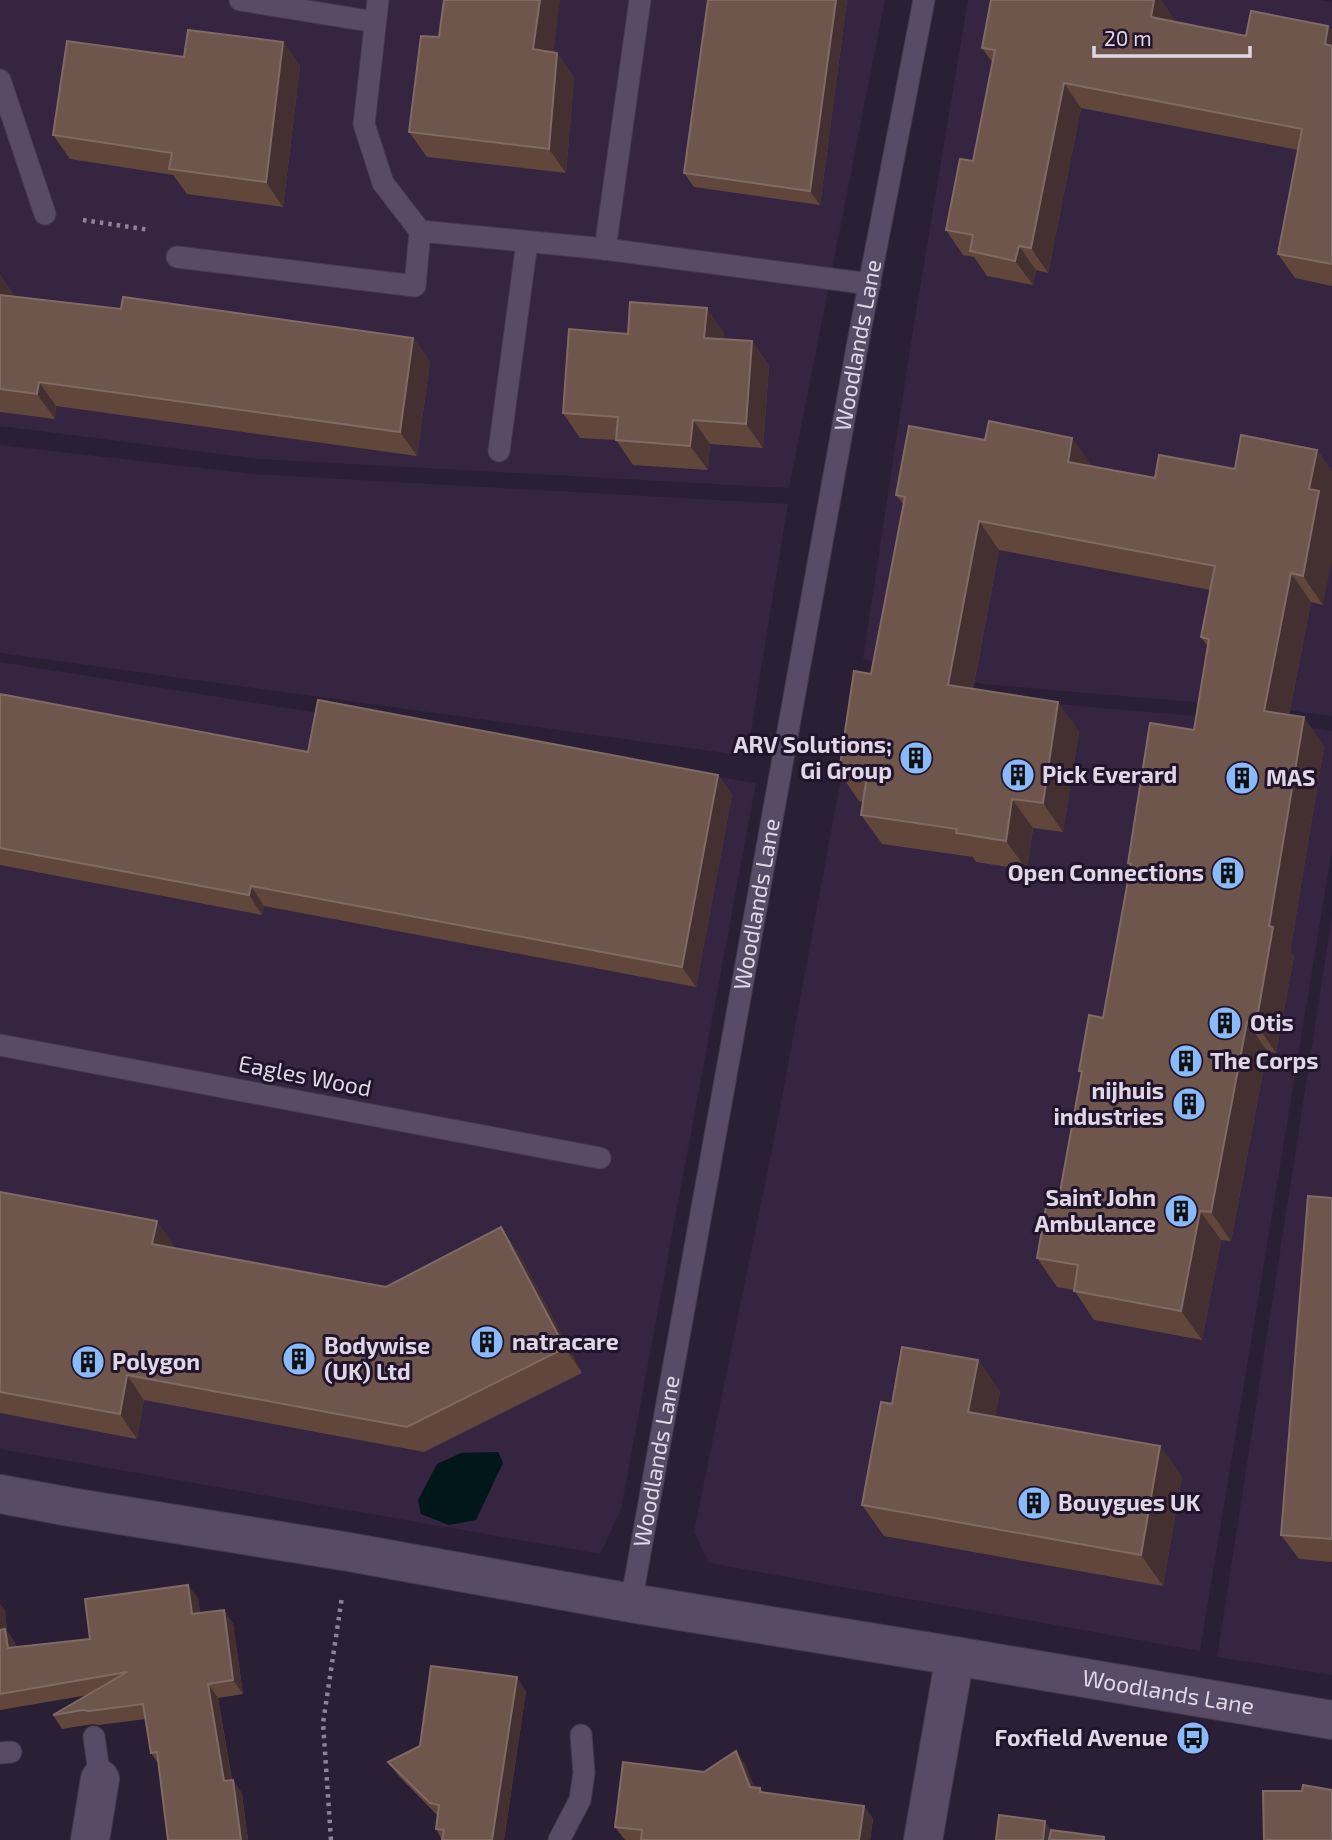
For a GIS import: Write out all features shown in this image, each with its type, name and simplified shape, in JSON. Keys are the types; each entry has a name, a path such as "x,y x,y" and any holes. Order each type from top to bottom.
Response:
{"street":[{"name":"Woodlands Lane","path":"0,1494 1332,1720"},
{"path":"923,1840 955,1656"},
{"path":"90,1840 100,1779"}],"lane":[{"path":"240,0 375,22"},
{"path":"177,257 415,286 420,231 383,183 364,124 378,0"},
{"path":"605,249 640,0"},
{"name":"Woodlands Lane","path":"631,1603 855,356 924,0"},
{"path":"0,80 45,214"},
{"path":"420,231 605,249 870,284"},
{"path":"499,451 527,242"},
{"name":"Eagles Wood","path":"0,1045 600,1158"},
{"path":"559,1840 580,1800 584,1773 581,1735"},
{"path":"94,1737 100,1779"}],"path":[{"path":"331,1840 323,1723 349,1552"}],"shaded area":[{"path":"0,0 885,0 789,488 259,459 0,426"},
{"path":"968,0 1332,2 1332,716 983,684 863,659 910,349"},
{"path":"0,445 254,474 788,504 747,756 0,653"},
{"path":"0,662 756,783 621,1509 600,1554 0,1449"},
{"path":"860,675 980,697 1293,725 1332,731 1332,850 1200,1651 709,1563 694,1532 776,1130"},
{"path":"1332,917 1332,1675 1217,1657"},
{"path":"498,1452 503,1463 476,1520 449,1525 421,1514 418,1500 437,1464 461,1453"}],"building":[{"path":"444,0 540,0 533,49 557,53 549,149 409,132 421,36 439,37"},
{"path":"708,0 836,0 810,191 684,173"},
{"path":"991,0 1154,0 1151,17 1246,36 1251,11 1328,26 1325,44 1332,46 1332,264 1278,254 1302,129 1064,83 1031,248 1019,246 1015,261 970,251 973,235 946,230 960,159 973,161 995,50 982,48"},
{"path":"188,30 283,42 266,182 169,169 172,153 53,135 67,41 184,57"},
{"path":"0,295 121,309 123,297 413,338 400,432 39,382 37,394 0,389"},
{"path":"630,302 707,308 704,338 752,341 746,424 693,420 690,446 616,440 618,417 563,413 569,329 628,334"},
{"path":"989,421 1072,438 1068,462 1155,478 1159,455 1235,469 1241,435 1317,450 1309,489 1319,491 1303,576 1291,573 1264,711 1304,717 1269,926 1273,927 1256,1024 1247,1022 1211,1212 1200,1211 1181,1311 1074,1291 1078,1265 1037,1258 1047,1201 1058,1203 1082,1071 1079,1071 1089,1015 1103,1018 1131,864 1128,863 1150,723 1194,730 1209,639 1201,637 1215,566 979,521 948,685 1058,702 1043,803 1012,799 1006,841 956,833 957,829 861,815 867,776 839,772 854,671 871,674 905,497 896,495 909,426 985,440"},
{"path":"0,694 308,752 318,700 718,775 682,967 251,886 249,895 0,848"},
{"path":"0,1192 157,1221 152,1244 386,1287 501,1227 565,1348 407,1427 127,1375 120,1414 0,1392"},
{"path":"1308,1196 1332,1198 1332,1539 1281,1535"},
{"name":"Bouygues UK","path":"902,1347 978,1360 968,1412 1160,1446 1141,1555 862,1505 881,1402 892,1404"},
{"path":"188,1585 192,1614 224,1610 233,1680 208,1684 224,1781 233,1780 241,1840 168,1840 157,1752 151,1753 143,1704 53,1715 127,1672 0,1694 0,1630 5,1629 8,1648 90,1639 85,1599"},
{"path":"431,1666 517,1677 492,1840 442,1840 444,1830 436,1829 439,1805 430,1803 388,1762 420,1746"},
{"path":"736,1751 750,1787 760,1788 760,1792 864,1806 859,1840 641,1840 642,1830 615,1827 623,1762 704,1772"},
{"path":"1303,1785 1332,1790 1332,1840 1264,1840 1263,1791 1302,1791"},
{"path":"999,1815 1045,1821 1043,1840 996,1840"},
{"path":"1051,1830 1104,1837 1104,1840 1049,1840"}],"place":[{"name":"ARV Solutions; Gi Group","path":"916,758"},
{"name":"Pick Everard","path":"1018,775"},
{"name":"MAS","path":"1242,778"},
{"name":"Open Connections","path":"1228,873"},
{"name":"Otis","path":"1225,1023"},
{"name":"The Corps","path":"1186,1061"},
{"name":"nijhuis industries","path":"1189,1104"},
{"name":"Saint John Ambulance","path":"1181,1211"},
{"name":"natracare","path":"487,1342"},
{"name":"Bodywise (UK) Ltd","path":"299,1359"},
{"name":"Polygon","path":"88,1362"},
{"name":"Bouygues UK","path":"1034,1503"},
{"name":"Foxfield Avenue","path":"1193,1738"}]}
